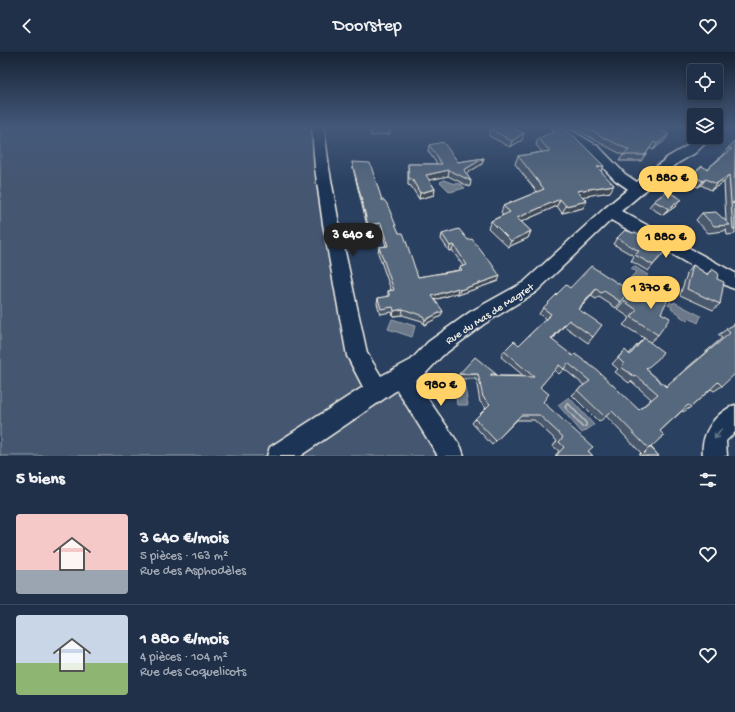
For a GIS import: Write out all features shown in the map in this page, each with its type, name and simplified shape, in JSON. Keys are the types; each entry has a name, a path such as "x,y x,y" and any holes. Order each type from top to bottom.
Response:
{"street":[{"path":"320,147 331,224 357,356 377,390"},
{"path":"589,147 620,177 638,189"},
{"name":"Rue du Mas de Magret","path":"279,456 377,390 418,367 435,349 477,318 530,287 610,212 673,160 694,147"},
{"path":"610,212 735,282"},
{"path":"401,377 452,456"},
{"path":"715,456 712,445 715,435 735,416"}],"shaded area":[{"path":"0,147 317,147 323,201 355,367 398,392 437,456 0,456"}],"water":[{"path":"444,180 461,184 465,188 450,192 440,182"},
{"path":"634,266 648,275 640,285 638,283 635,286 630,283 632,280 630,278 636,272 631,269"},
{"path":"670,302 673,304 674,302 701,316 698,323 689,318 687,321 680,316 680,314 671,309 672,307 668,305"},
{"path":"392,319 415,326 412,337 388,329"},
{"path":"454,382 464,382 468,405 457,405"},
{"path":"569,397 594,425 582,433 558,405"}],"building":[{"path":"430,147 447,147 458,162 484,158 464,170 471,181 449,170 426,175 435,189 420,193 412,179 409,179 408,164 442,164"},
{"path":"546,147 585,147 604,166 597,167 614,185 577,191 587,201 566,206 560,199 517,218 531,231 511,241 491,221 510,212 503,206 544,189 518,156 550,151"},
{"path":"623,147 651,147 645,155 623,155 629,150"},
{"path":"735,147 735,201 732,203 735,204 735,229 733,229 729,175 716,184 706,179 703,181 691,175 702,166 707,169 732,149 728,148"},
{"path":"352,162 370,163 382,200 384,200 387,204 399,233 403,233 418,277 462,270 460,267 467,265 454,245 450,246 442,234 459,229 468,240 472,239 500,276 460,290 458,288 432,296 443,311 425,320 423,316 403,309 394,311 393,307 381,309 378,298 390,296 388,291 394,290 379,247 388,246 381,223 368,225"},
{"path":"667,191 681,199 669,209 654,201"},
{"path":"716,212 730,225 714,226 702,213"},
{"path":"625,230 633,233 635,232 667,249 653,265 635,255 639,251 617,238"},
{"path":"693,265 708,275 712,269 718,273 717,279 724,282 720,304 687,289"},
{"path":"591,266 630,291 621,302 604,291 601,293 596,289 578,309 602,325 593,337 569,320 551,339 573,356 575,354 598,371 639,410 658,394 637,376 635,377 621,367 624,364 618,358 625,350 630,355 644,338 663,352 658,359 646,369 666,387 730,333 726,329 735,324 735,374 722,386 718,382 691,407 688,405 660,431 664,435 649,449 612,411 605,417 577,390 590,381 568,363 564,369 559,365 540,387 549,394 543,402 593,447 588,451 593,456 556,456 564,447 559,442 563,437 539,415 521,415 496,441 475,419 490,404 483,397 478,374 459,374 475,357 496,374 491,374 491,376 534,377 504,351 514,341 519,345 551,314 543,308 566,285 570,288"},
{"path":"662,284 673,289 661,313 670,318 658,335 631,317 637,310 624,301 637,293 652,303"},
{"path":"650,447 659,456 641,456"}]}
